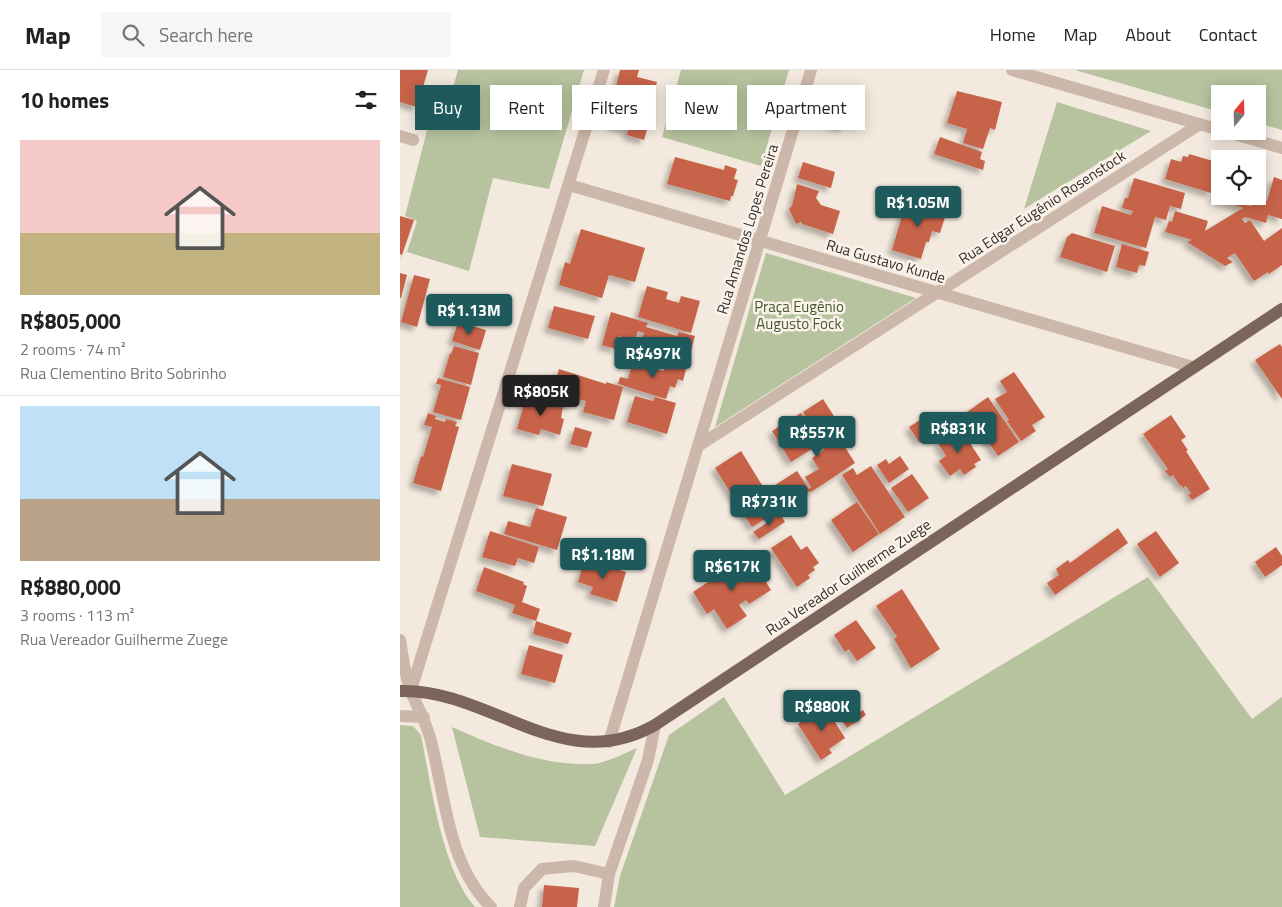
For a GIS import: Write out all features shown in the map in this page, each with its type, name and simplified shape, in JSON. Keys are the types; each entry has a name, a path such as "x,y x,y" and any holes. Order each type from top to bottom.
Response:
{"main road":[{"name":"Rua Vereador Guilherme Zuege","path":"405,691 426,692 561,738 589,742 609,742 633,736 655,725 1282,309"}],"street":[{"path":"405,691 569,185 604,70"},
{"name":"Rua Amandos Lopes Pereira","path":"609,742 811,70"},
{"path":"1012,70 1211,127"},
{"name":"Rua Edgar Eugênio Rosenstock","path":"698,446 1200,124"},
{"path":"400,136 413,140"},
{"path":"1255,140 1282,148"},
{"name":"Rua Gustavo Kunde","path":"569,185 1193,367"},
{"path":"400,640 405,691 424,717 460,859 470,882 490,907"},
{"path":"400,716 424,717"},
{"path":"604,907 609,874 648,760 655,725"},
{"path":"520,907 524,888 542,869 574,866 609,874"}],"green space":[{"path":"458,70 584,70 580,85 572,85 572,111 549,189 493,178 469,271 407,252 417,221 405,216 427,130 480,130 480,85 454,85"},
{"path":"681,70 789,70 785,85 747,85 747,130 772,130 761,166 662,137 666,123 666,130 737,130 737,85 677,85"},
{"path":"1075,70 1282,70 1282,130 1266,125 1266,85 1211,85 1211,109"},
{"path":"1057,102 1151,131 1024,209"},
{"name":"Praça Eugênio Augusto Fock","path":"766,253 916,298 715,427"},
{"path":"1148,577 1252,719 1282,697 1282,907 614,907 620,876 669,735 724,697 785,795"},
{"path":"400,725 413,726 421,735 439,826 446,850 454,872 475,907 400,907"},
{"path":"452,727 503,748 556,762 593,764 609,760 637,748 595,846 480,837"}],"building":[{"path":"400,70 428,70 424,85 415,85 415,106 400,102"},
{"path":"620,70 639,70 637,77 657,82 656,85 616,85"},
{"path":"957,91 1002,102 995,130 990,128 983,149 963,143 967,129 947,123"},
{"path":"628,130 647,130 644,140 627,135"},
{"path":"940,137 982,152 980,159 985,161 983,170 934,154"},
{"path":"1189,154 1211,160 1211,193 1165,179 1171,159 1181,162 1183,156 1188,157"},
{"path":"675,157 724,170 725,165 737,169 734,179 738,180 730,201 667,184"},
{"path":"803,162 835,172 831,188 798,178"},
{"path":"1274,177 1282,180 1282,219 1268,215 1266,223 1245,217 1242,219 1245,223 1250,220 1264,241 1282,228 1282,265 1254,281 1235,253 1227,258 1233,262 1225,266 1187,242 1192,240 1165,232 1169,221 1172,222 1175,211 1208,221 1205,231 1243,208 1233,205 1266,205"},
{"path":"1134,178 1185,193 1181,209 1170,206 1166,220 1155,217 1146,248 1094,233 1102,206 1131,215 1133,211 1122,208 1125,198 1128,198"},
{"path":"797,184 819,191 816,198 821,205 840,211 833,234 802,224 802,222 796,224 789,209 792,206"},
{"path":"907,199 947,211 940,233 932,231 929,242 926,242 921,259 892,250"},
{"path":"400,216 414,220 402,255 400,254"},
{"path":"581,229 645,248 635,282 609,275 602,298 559,285 565,262 570,264"},
{"path":"1072,233 1115,246 1107,272 1060,257 1067,237"},
{"path":"1122,244 1149,252 1145,266 1139,265 1137,273 1116,267"},
{"path":"400,273 407,275 401,298 400,298"},
{"path":"414,275 430,279 417,327 401,322"},
{"path":"647,286 668,292 666,299 679,303 681,296 700,301 691,333 638,317"},
{"path":"554,306 595,316 588,339 548,328"},
{"path":"611,312 648,323 646,327 677,336 679,332 695,336 686,368 638,354 644,333 638,331 635,341 619,336 616,349 602,345"},
{"path":"458,322 486,330 480,350 452,341"},
{"path":"1280,344 1282,347 1282,399 1255,360"},
{"path":"454,346 479,353 471,385 443,377"},
{"path":"633,362 664,371 666,364 686,369 683,381 678,379 675,388 670,386 666,399 618,384 620,377 628,379"},
{"path":"559,369 606,384 606,382 623,387 614,420 583,412 586,401 574,398 571,406 552,401"},
{"path":"1014,372 1045,417 1032,425 1036,431 1021,441 995,399 1007,392 1000,381"},
{"path":"438,378 470,387 461,420 433,412 441,385 436,384"},
{"path":"635,396 653,401 655,397 676,403 667,434 627,422"},
{"path":"526,397 563,407 561,418 564,419 560,435 541,429 539,435 517,429"},
{"path":"988,397 1019,442 998,456 967,412"},
{"path":"823,399 846,435 840,439 855,463 797,499 799,502 784,512 769,489 797,471 809,489 811,487 805,477 819,469 812,458 824,450 825,447 803,412"},
{"path":"428,413 436,416 435,419 445,422 446,419 457,422 455,426 459,427 441,491 413,483 432,427 424,425"},
{"path":"801,413 812,431 808,433 815,447 791,462 772,431"},
{"path":"931,413 940,428 919,442 909,427"},
{"path":"1171,415 1186,437 1181,440 1188,450 1186,451 1210,489 1192,500 1188,495 1191,493 1186,486 1183,488 1180,486 1173,475 1170,477 1165,471 1168,469 1143,434"},
{"path":"575,427 592,432 587,448 570,444"},
{"path":"960,428 981,460 974,464 976,467 964,475 960,469 950,476 939,461 946,456 938,443"},
{"path":"741,451 778,511 752,527 739,507 747,502 742,494 738,496 741,500 737,503 715,468"},
{"path":"900,456 909,469 889,483 877,465 886,459 889,464"},
{"path":"512,464 552,474 543,506 503,496"},
{"path":"871,466 905,517 880,534 842,475 853,468 857,475"},
{"path":"912,474 929,498 908,512 891,488"},
{"path":"857,502 879,534 853,552 831,520"},
{"path":"536,508 567,517 557,550 504,534 508,521 530,527"},
{"path":"780,514 785,522 759,539 753,532"},
{"path":"1118,528 1128,543 1055,595 1047,583 1059,575 1056,569 1068,560 1070,563"},
{"path":"490,531 539,547 534,563 518,558 515,566 482,557"},
{"path":"1156,531 1179,563 1160,577 1137,544"},
{"path":"791,535 801,550 807,546 819,563 813,567 815,570 808,575 810,578 797,587 771,548"},
{"path":"1276,547 1282,556 1282,565 1265,577 1255,562"},
{"path":"585,560 626,572 617,602 590,594 593,587 578,582"},
{"path":"741,560 746,566 753,562 771,590 749,604 746,600 739,605 747,616 727,629 714,609 707,614 693,592"},
{"path":"484,567 524,582 523,584 527,586 522,602 540,609 536,621 512,613 515,605 476,591"},
{"path":"902,589 940,649 911,668 894,639 897,637 876,606"},
{"path":"856,620 876,648 857,661 849,649 845,652 834,635"},
{"path":"536,621 572,633 568,644 533,634"},
{"path":"529,645 563,655 555,683 521,674"},
{"path":"825,706 845,738 829,749 832,753 821,760 798,724"},
{"path":"863,710 866,715 847,728 843,722"},
{"path":"544,885 579,888 577,907 542,907"}]}
